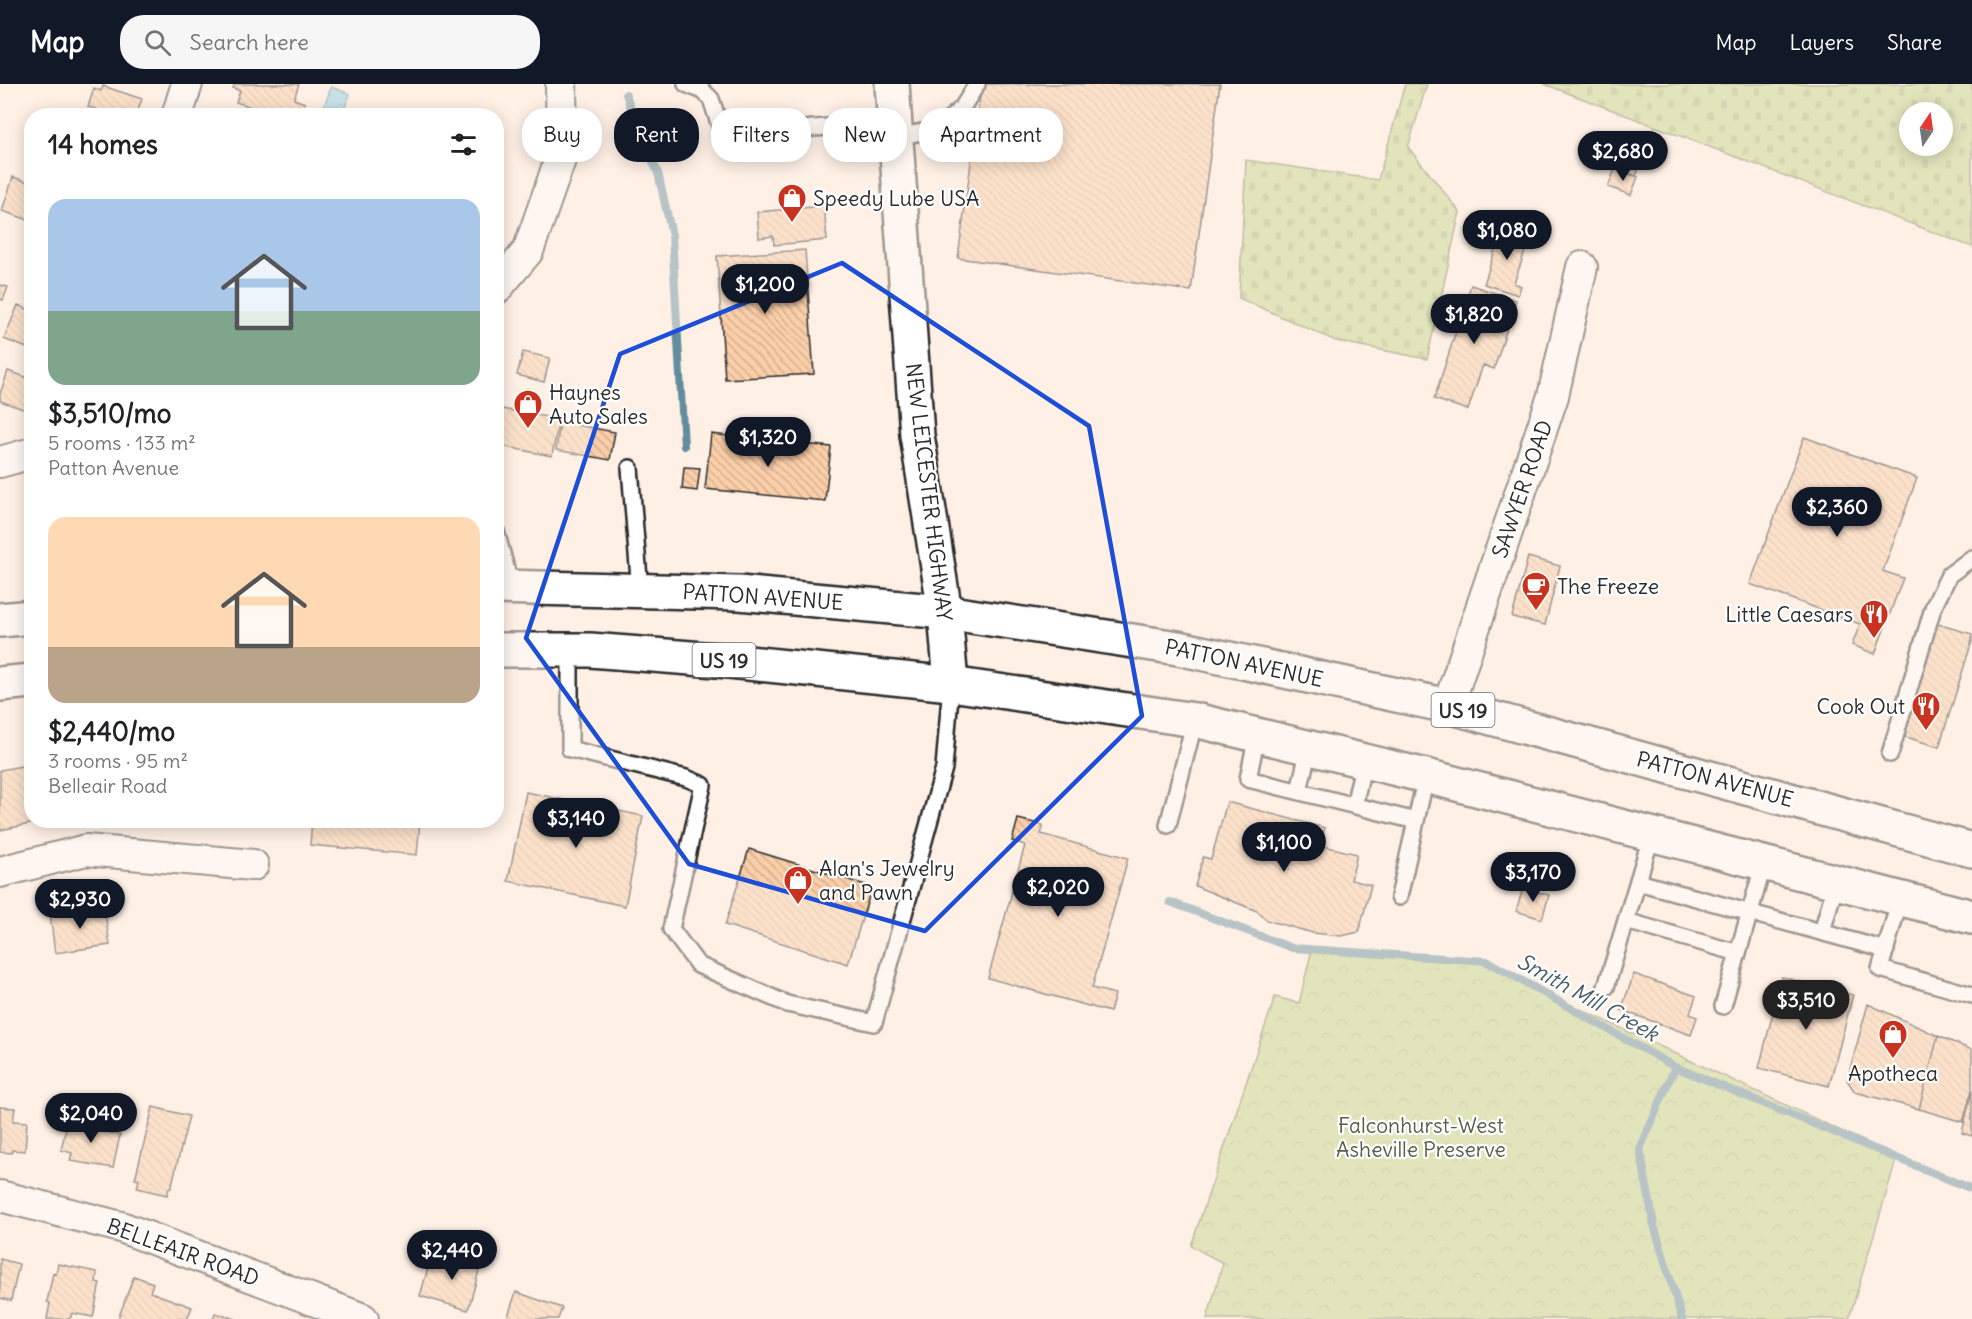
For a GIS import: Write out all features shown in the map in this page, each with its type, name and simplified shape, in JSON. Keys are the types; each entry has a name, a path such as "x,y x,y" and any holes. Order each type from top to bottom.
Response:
{"main road":[{"name":"NEW LEICESTER HIGHWAY","path":"892,84 894,108"},
{"name":"NEW LEICESTER HIGHWAY","path":"897,162 917,435 945,612 951,684"},
{"name":"PATTON AVENUE","path":"504,587 739,592 945,612 1178,648 1448,706 1972,850"},
{"path":"0,620 24,618"},
{"name":"US 19","path":"504,650 570,650 729,661 951,684 1195,720 1426,776 1972,917"},
{"path":"0,684 24,682"}],"street":[{"path":"180,108 187,84"},
{"path":"504,280 528,251 562,154 561,84"},
{"name":"SAWYER ROAD","path":"1448,706 1553,396 1582,267"},
{"path":"0,462 24,455"},
{"path":"0,872 87,850 253,865"},
{"name":"BELLEAIR ROAD","path":"0,1196 121,1227 332,1313 363,1319"}],"lane":[{"path":"686,84 706,87 723,135 823,132"},
{"path":"907,129 938,129 962,108 977,84"},
{"path":"630,468 640,591"},
{"path":"1890,754 1933,608 1949,575 1972,558"},
{"path":"570,650 570,749 686,778 703,785 671,929 698,965 787,1004 874,1023 944,768 951,684"},
{"path":"1168,825 1195,720"},
{"path":"1257,735 1248,779 1416,821"},
{"path":"1299,791 1309,748"},
{"path":"1354,806 1364,761"},
{"path":"1399,897 1426,776"},
{"path":"1606,987 1652,834"},
{"path":"1723,1006 1764,863"},
{"path":"1638,882 1886,950"},
{"path":"1822,932 1836,882"},
{"path":"1900,899 1880,969 1972,994"},
{"path":"1626,921 1738,953"}],"highlighted area":[{"path":"842,263 1089,426 1142,716 925,931 689,864 526,638 620,354"}],"green space":[{"path":"1405,84 1427,84 1408,147 1460,212 1427,359 1336,341 1239,298 1246,160 1378,180"},
{"path":"1544,84 1972,84 1972,247"},
{"name":"Falconhurst-West Asheville Preserve","path":"1312,949 1471,958 1897,1157 1849,1319 1207,1319 1223,1263 1191,1246 1275,997 1299,1003"}],"water":[{"path":"331,87 350,94 345,108 324,108"}],"building":[{"path":"235,84 299,84 294,99 305,103 303,108 254,108 236,102 240,91 233,88"},
{"path":"988,84 1220,84 1191,291 958,258 971,162 1063,162 1063,108 978,108 981,89"},
{"path":"103,86 142,99 139,108 88,107 94,88 101,91"},
{"path":"1621,147 1644,155 1636,176 1614,168"},
{"path":"1615,169 1638,177 1631,195 1608,187"},
{"path":"13,177 24,180 24,218 2,211"},
{"name":"Speedy Lube USA","path":"824,206 827,240 774,245 773,236 759,238 757,212"},
{"path":"1502,228 1530,237 1514,283 1521,286 1518,295 1484,284"},
{"path":"805,250 814,374 725,379 717,256"},
{"path":"0,285 8,287 3,300 0,299"},
{"path":"1471,285 1516,300 1494,369 1483,365 1468,410 1434,399"},
{"path":"18,305 24,308 24,347 4,339"},
{"path":"523,352 550,358 544,382 517,375"},
{"path":"8,371 24,376 24,409 0,401 0,394"},
{"name":"Haynes Auto Sales","path":"504,409 559,419 552,456 504,447"},
{"path":"560,422 615,432 610,460 556,450"},
{"path":"711,434 831,447 825,501 705,489"},
{"path":"1804,437 1917,478 1883,571 1903,578 1875,654 1852,645 1860,624 1750,584"},
{"path":"684,467 700,468 697,491 682,489"},
{"path":"1528,557 1560,566 1545,625 1512,617"},
{"path":"1934,623 1972,634 1972,641 1939,747 1899,735"},
{"path":"24,766 24,825 0,830 0,770"},
{"path":"526,792 643,816 625,906 508,881"},
{"path":"1227,802 1325,828 1320,845 1357,854 1351,880 1371,885 1359,932 1341,936 1313,933 1266,920 1257,911 1195,886 1203,857 1211,859"},
{"path":"1018,819 1043,825 1041,834 1128,858 1092,988 1115,994 1110,1012 988,978 1025,845 1012,841"},
{"path":"311,828 419,828 417,855 310,845"},
{"name":"Alan's Jewelry and Pawn","path":"749,849 872,887 848,964 725,925"},
{"path":"1523,888 1549,895 1542,919 1516,911"},
{"path":"104,907 110,945 55,953 50,914"},
{"path":"1634,974 1696,996 1690,1014 1697,1017 1691,1035 1621,1010"},
{"path":"1782,977 1853,995 1829,1086 1759,1068"},
{"path":"1868,1004 1938,1036 1919,1109 1855,1092 1847,1080"},
{"path":"1938,1036 1972,1050 1972,1090 1963,1122 1919,1109"},
{"path":"1972,1090 1972,1136 1962,1133"},
{"path":"0,1107 15,1108 13,1121 27,1122 25,1151 0,1152"},
{"path":"153,1107 189,1116 171,1188 167,1195 137,1188 139,1180 135,1179"},
{"path":"83,1120 102,1125 101,1131 120,1135 113,1168 70,1161 72,1153 61,1150 67,1123 81,1126"},
{"path":"455,1253 482,1260 468,1310 420,1296 430,1261 451,1267"},
{"path":"0,1259 19,1264 11,1301 0,1298"},
{"path":"58,1264 97,1272 96,1282 100,1283 93,1317 72,1313 70,1319 47,1319 50,1303 47,1302 53,1273 56,1274"},
{"path":"134,1276 153,1283 150,1292 192,1307 187,1319 118,1319"},
{"path":"516,1292 562,1308 558,1319 507,1319"},
{"path":"215,1313 236,1319 213,1319"}],"waterway":[{"name":"Smith Mill Creek","path":"626,94 639,131 658,173 672,235 684,446"},
{"name":"Smith Mill Creek","path":"1170,902 1292,948 1487,961 1675,1067 1972,1189"},
{"path":"1675,1067 1640,1149 1654,1225 1682,1319"}],"place":[{"name":"Speedy Lube USA","path":"792,224"},
{"name":"Haynes Auto Sales","path":"528,430"},
{"name":"The Freeze","path":"1536,612"},
{"name":"Little Caesars","path":"1874,640"},
{"name":"Cook Out","path":"1926,732"},
{"name":"Alan's Jewelry and Pawn","path":"798,906"},
{"name":"Apotheca","path":"1893,1060"}]}
